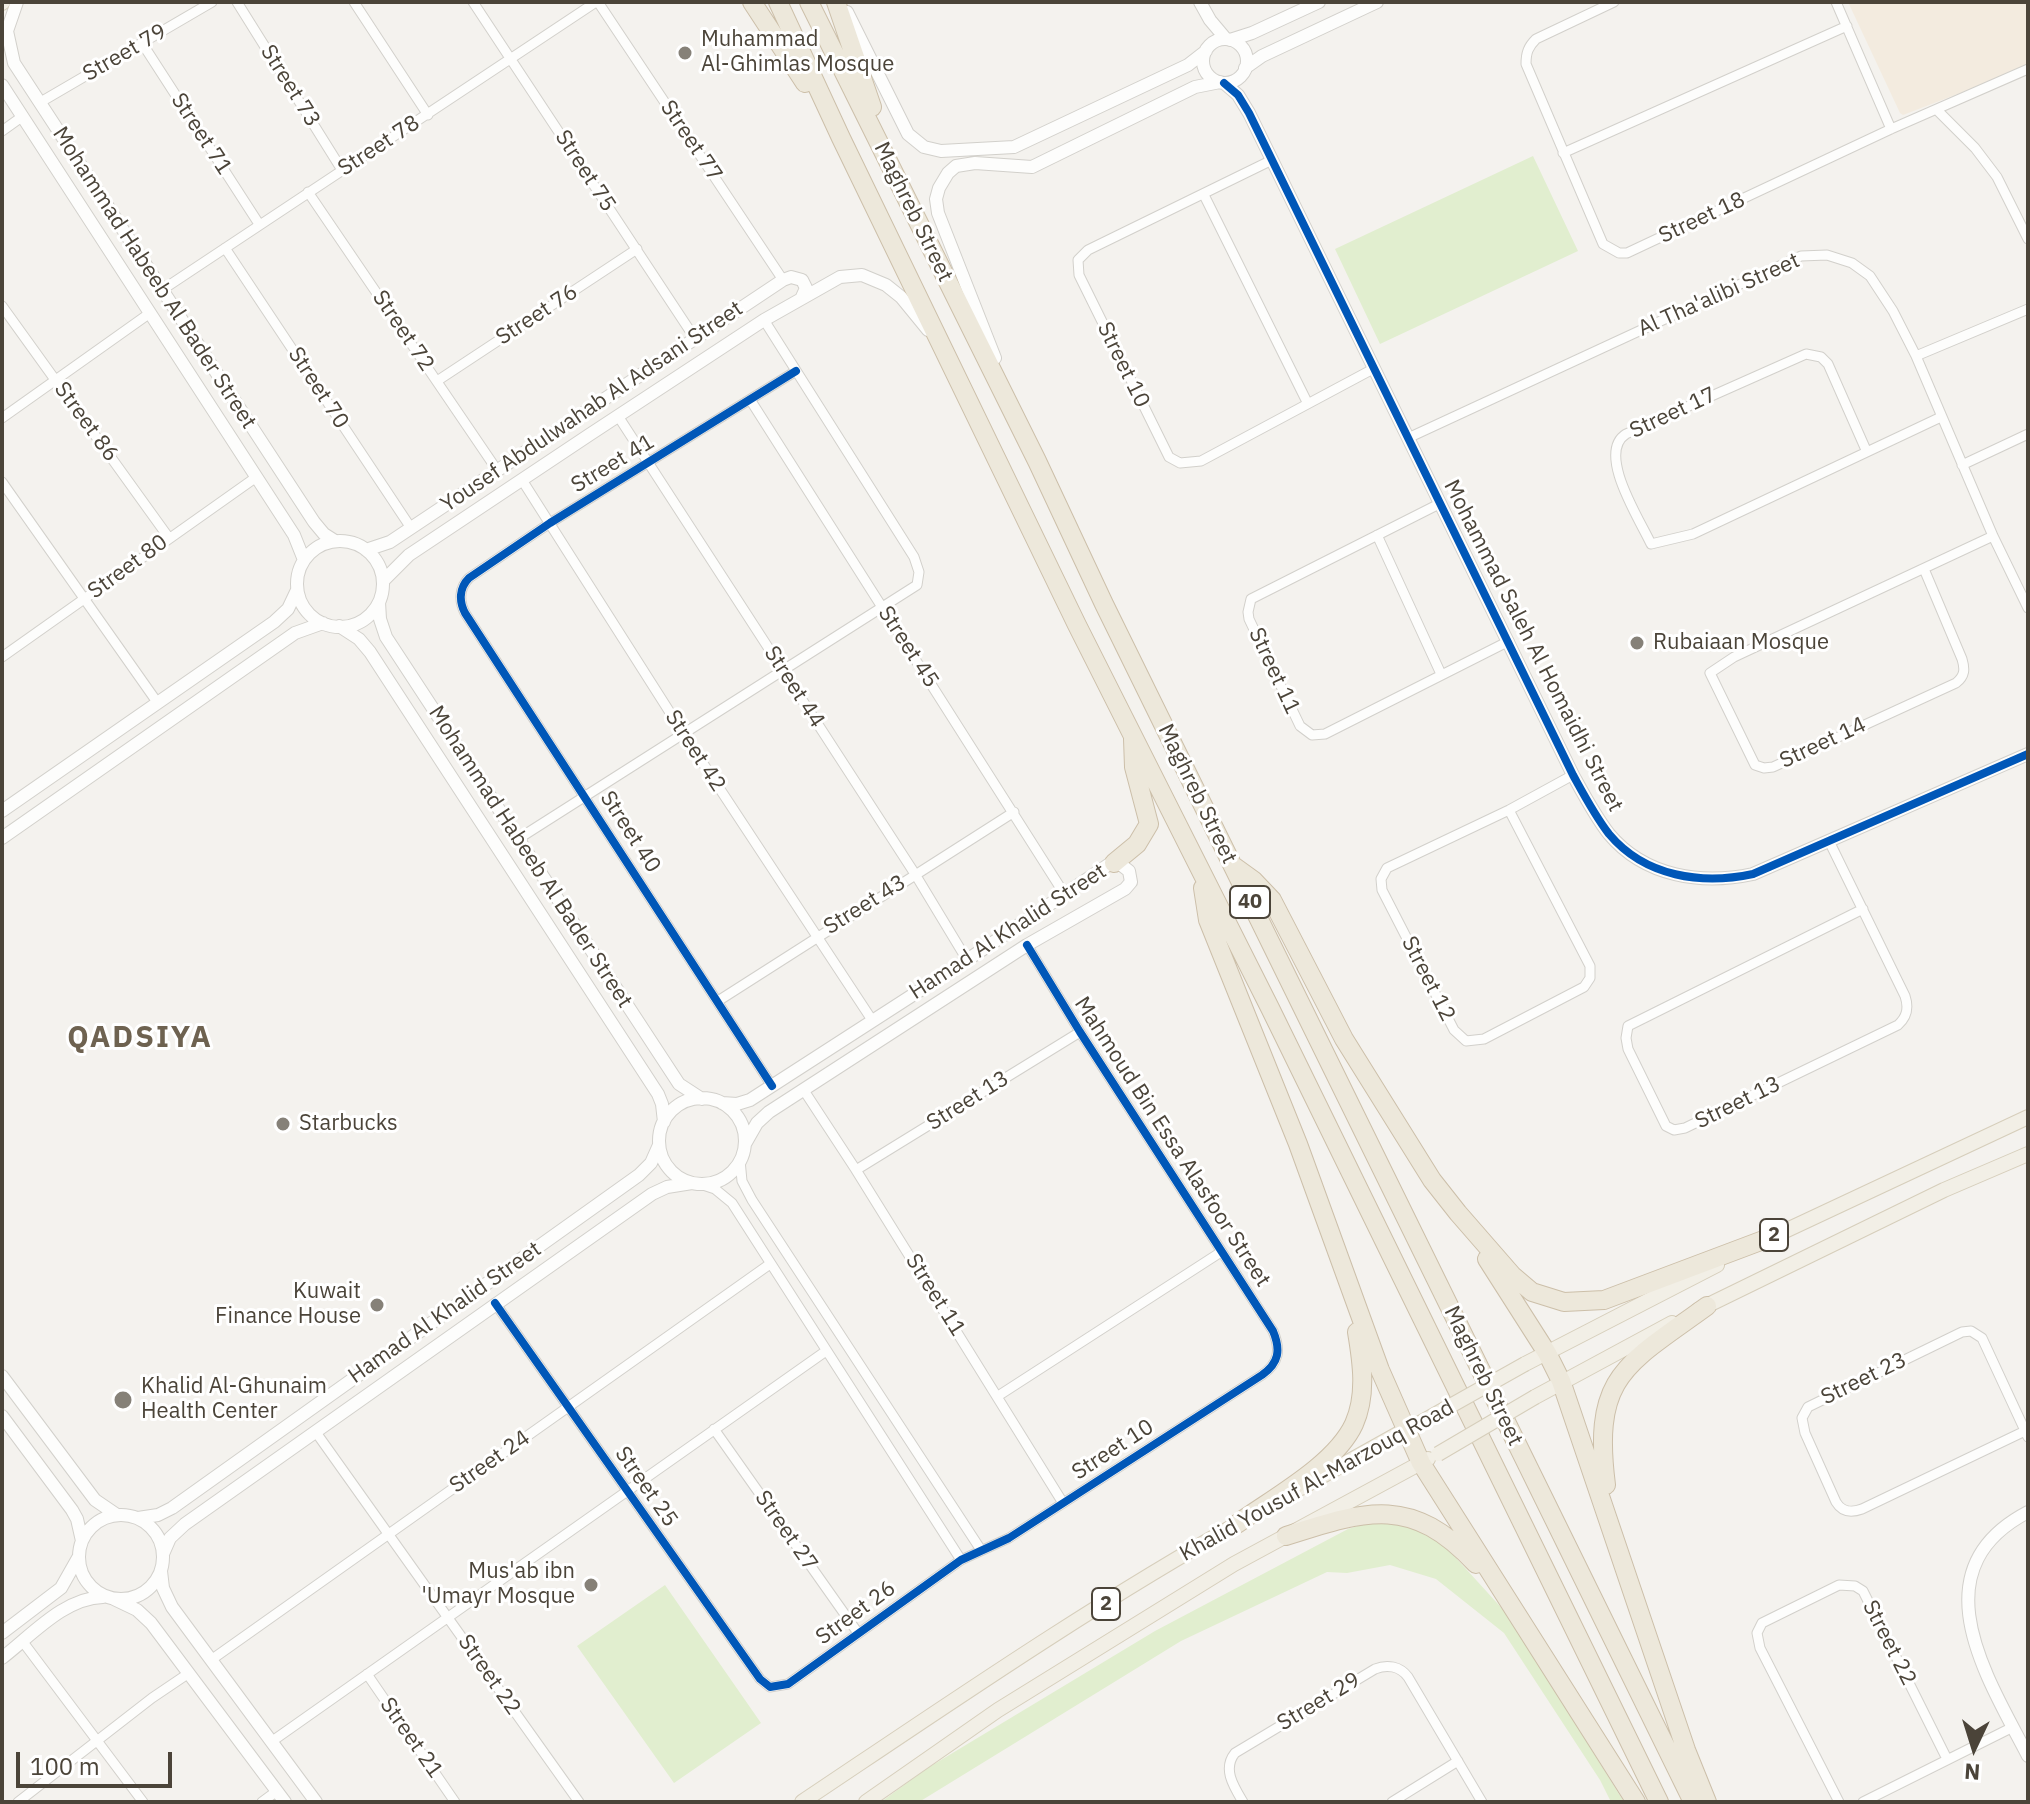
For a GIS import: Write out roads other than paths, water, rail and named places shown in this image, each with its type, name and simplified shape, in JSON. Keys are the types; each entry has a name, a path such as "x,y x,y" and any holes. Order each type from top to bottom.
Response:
{"highway":[{"path":"752,2 841,138"},
{"name":"Maghreb Street","path":"778,2 1077,625 1305,1077 1659,1802"},
{"name":"Maghreb Street","path":"809,2 1693,1802"},
{"path":"839,2 893,171"},
{"path":"1114,863 1137,844 1149,824 1134,767 1133,732"},
{"path":"1232,865 1245,873 1272,900 1344,1039 1432,1180 1522,1285 1542,1296 1564,1302 1589,1302 1622,1295 1766,1239"},
{"path":"1203,876 1208,920 1298,1144 1345,1279 1413,1426 1421,1463 1636,1802"},
{"path":"1458,1213 1547,1353 1561,1381 1686,1750 1707,1802"},
{"path":"1237,1524 1321,1463 1354,1424 1363,1380 1345,1279"},
{"path":"1612,1527 1602,1431 1610,1391 1638,1357 1707,1306"},
{"path":"1286,1536 1332,1522 1374,1514 1409,1516 1445,1534 1508,1601"}],"main road":[{"name":"Khalid Yousuf Al-Marzouq Road","path":"802,1802 978,1685 1237,1524 1525,1364 1766,1239 2028,1117"},
{"name":"Khalid Yousuf Al-Marzouq Road","path":"866,1802 998,1710 1234,1564 1438,1454 1561,1381 1944,1190 2028,1154"}],"street":[{"name":"Mohammad Habeeb Al Bader Street","path":"17,2 7,31 8,62 39,103 314,522 321,532 335,541"},
{"name":"Street 79","path":"39,103 212,2"},
{"name":"Street 73","path":"237,2 342,170"},
{"path":"354,2 428,115"},
{"name":"Street 75","path":"473,2 696,340"},
{"name":"Street 78","path":"162,290 597,2"},
{"name":"Street 77","path":"597,2 783,280"},
{"path":"839,2 904,128 913,139 933,150 949,152 1003,149 1026,142 1188,65 1208,49 1252,33 1319,2"},
{"path":"1037,461 943,232 936,199 945,177 963,164 1027,168 1040,163 1195,87 1234,81 1262,56 1377,2"},
{"name":"Street 18","path":"1614,2 1536,39 1529,46 1526,64 1603,244 1619,253 1627,253 1891,129 2028,69"},
{"path":"1836,2 1891,129"},
{"path":"1202,6 1228,40 1244,51 1244,71"},
{"path":"1202,6 1208,49 1203,61 1205,70 1212,78 1222,82"},
{"path":"1563,153 1847,26"},
{"name":"Street 71","path":"142,43 259,224"},
{"name":"Mohammad Saleh Al Homaidhi Street","path":"1244,71 1241,87 1245,105 1573,775 1610,835 1638,859 1670,874 1733,878 1753,874 2028,754"},
{"name":"Mohammad Saleh Al Homaidhi Street","path":"1222,82 1245,105"},
{"name":"Mohammad Habeeb Al Bader Street","path":"2,85 296,539 304,560"},
{"path":"1937,110 1975,148 1997,177 2028,239"},
{"path":"2,131 23,116"},
{"path":"1026,142 1023,150 1026,159 1040,163"},
{"name":"Street 10","path":"1272,160 1088,250 1077,264 1079,275 1169,457 1185,464 1201,461 1373,369"},
{"path":"65,182 73,184 80,180 83,172"},
{"name":"Street 72","path":"308,192 497,470"},
{"path":"1204,195 1307,402"},
{"path":"83,208 88,202 101,198"},
{"name":"Street 70","path":"225,248 411,528"},
{"name":"Street 76","path":"437,381 637,249"},
{"name":"Al Tha'alibi Street","path":"1408,438 1801,256 1827,255 1852,263 1870,276 1893,311 2028,608"},
{"name":"Yousef Abdulwahab Al Adsani Street","path":"383,581 409,555 589,435 764,320 840,277 854,274 869,276 886,285 901,297 943,348"},
{"path":"783,280 795,277 802,280 806,288 802,297"},
{"name":"Yousef Abdulwahab Al Adsani Street","path":"366,550 382,546 411,528 783,280"},
{"name":"Street 86","path":"2,306 169,538"},
{"path":"1916,356 2028,309"},
{"path":"2,418 150,313"},
{"path":"518,839 915,587 919,572 914,557 764,320"},
{"name":"Street 17","path":"1866,450 1828,364 1821,357 1806,354 1626,434 1617,442 1614,458 1651,544 1693,534 1941,417"},
{"path":"196,385 211,378 214,370"},
{"name":"Street 41","path":"460,597 462,586 469,578 550,523 796,371"},
{"path":"211,408 215,399 224,396 233,399"},
{"name":"Street 45","path":"751,401 1065,895"},
{"name":"Street 44","path":"618,416 915,874 967,960"},
{"path":"575,419 576,432 589,435"},
{"path":"1962,465 2028,434"},
{"path":"552,435 563,441 560,455"},
{"name":"Street 80","path":"2,656 255,478"},
{"name":"Street 42","path":"522,480 683,733 872,1020"},
{"path":"2,482 157,702"},
{"name":"Street 11","path":"1441,503 1258,594 1249,602 1249,619 1300,726 1312,735 1325,734 1509,641"},
{"path":"1377,535 1441,674"},
{"name":"Street 14","path":"1924,569 1962,659 1962,677 1956,683 1773,767 1755,765 1710,673 1734,657 1993,536"},
{"path":"2,811 283,614 292,604 304,560 321,545 335,541 351,542 366,550 376,560 383,581 379,602 362,620 339,626 323,623 306,610 297,590"},
{"name":"Street 40","path":"460,597 465,613 772,1086"},
{"name":"Mohammad Habeeb Al Bader Street","path":"379,602 386,637 669,1070 682,1088 702,1099"},
{"path":"283,614 295,620 295,633"},
{"path":"2,838 295,633 323,623"},
{"name":"Mohammad Habeeb Al Bader Street","path":"339,626 366,646 438,755 650,1082 662,1104 664,1122"},
{"path":"366,646 373,636 386,637"},
{"path":"423,734 438,729 442,722"},
{"path":"438,755 441,747 449,743 457,745"},
{"name":"Street 12","path":"1509,810 1590,966 1590,978 1584,987 1484,1039 1466,1041 1454,1030 1382,890 1381,879 1387,868 1509,810 1573,775"},
{"name":"Street 43","path":"718,1001 1014,812"},
{"name":"Street 13","path":"1829,841 1863,909 1907,1002 1901,1023 1685,1128 1674,1130 1666,1126 1628,1049 1628,1026 1863,909"},
{"name":"Hamad Al Khalid Street","path":"722,1103 744,1102 772,1086 1114,863 1129,871 1128,886 1027,945 760,1119 745,1144"},
{"name":"Mahmoud Bin Essa Alasfoor Street","path":"1027,945 1273,1331 1279,1347 1276,1360"},
{"path":"568,957 577,959 585,955 589,948"},
{"path":"585,983 589,974 597,970 606,973"},
{"path":"933,982 932,991 944,998"},
{"path":"909,997 918,1000 919,1014"},
{"name":"Street 13","path":"856,1170 1080,1032"},
{"path":"650,1082 666,1078 669,1070"},
{"name":"Street 11","path":"803,1089 1063,1503"},
{"path":"961,1560 725,1195 670,1170 659,1145 664,1122 680,1105 702,1099 722,1103 741,1123 745,1144 740,1160 742,1181 752,1200 981,1550"},
{"name":"Hamad Al Khalid Street","path":"138,1518 168,1511 639,1175 651,1163 659,1145"},
{"path":"696,1183 724,1178 740,1160"},
{"path":"639,1175 651,1180 654,1187 652,1194"},
{"name":"Hamad Al Khalid Street","path":"163,1554 170,1538 185,1524 495,1303 652,1194 667,1187 696,1183"},
{"path":"735,1209 740,1198 752,1200"},
{"path":"998,1396 1221,1252"},
{"name":"Street 24","path":"211,1660 770,1264"},
{"name":"Street 25","path":"495,1303 760,1679 770,1687"},
{"name":"Street 23","path":"1971,1331 1982,1338 2026,1434 1862,1509 1849,1511 1836,1502 1805,1433 1802,1418 1808,1407 1962,1332 1971,1331"},
{"path":"400,1345 398,1354 403,1361 412,1362"},
{"path":"271,1742 826,1351"},
{"path":"380,1359 388,1362 393,1369 391,1377"},
{"name":"Street 10","path":"961,1560 1009,1538 1262,1375 1276,1360"},
{"path":"2,1376 102,1507 117,1515 138,1518 157,1535 163,1554 163,1588 169,1601 316,1802"},
{"path":"857,1398 869,1400 876,1390"},
{"path":"870,1419 876,1408 888,1409"},
{"path":"2,1416 69,1506 77,1519 82,1541"},
{"name":"Street 27","path":"714,1429 858,1633"},
{"name":"Street 22","path":"315,1431 579,1802"},
{"path":"69,1506 78,1506 86,1501 89,1492"},
{"path":"2028,1512 2001,1529 1986,1545 1973,1573 1967,1604 1974,1646 2028,1756"},
{"path":"3,1630 61,1588 78,1558 82,1541 96,1523 117,1515"},
{"path":"78,1558 84,1579 94,1590 131,1606 145,1617 285,1802"},
{"name":"Street 26","path":"770,1687 788,1684 961,1560"},
{"path":"2,1658 77,1602 129,1599 142,1594 154,1584 161,1571"},
{"name":"Street 22","path":"1839,1802 1760,1648 1757,1633 1762,1623 1839,1585 1851,1585 1863,1591 1947,1759"},
{"path":"23,1642 143,1802"},
{"name":"Street 29","path":"1243,1802 1229,1771 1230,1758 1235,1753 1380,1667 1397,1668 1408,1677 1482,1802"},
{"path":"18,1802 189,1673"},
{"name":"Street 21","path":"367,1674 455,1802"},
{"path":"1863,1802 2013,1727"},
{"path":"1392,1802 1458,1761"},
{"path":"262,1802 277,1791"}],"place":[{"name":"Muhammad Al-Ghimlas Mosque","path":"685,53"},
{"name":"Rubaiaan Mosque","path":"1637,643"},
{"name":"Starbucks","path":"283,1124"},
{"name":"Kuwait Finance House","path":"377,1305"},
{"name":"Khalid Al-Ghunaim Health Center","path":"123,1400"},
{"name":"Mus'ab ibn 'Umayr Mosque","path":"591,1585"}],"district":[{"name":"QADSIYA","path":"140,1038"}]}
